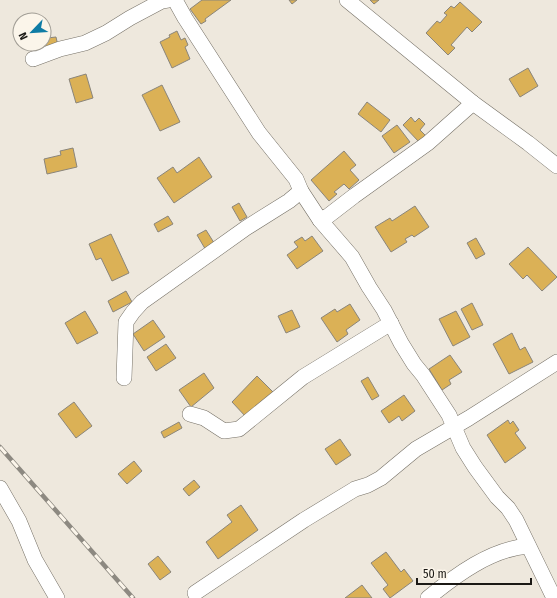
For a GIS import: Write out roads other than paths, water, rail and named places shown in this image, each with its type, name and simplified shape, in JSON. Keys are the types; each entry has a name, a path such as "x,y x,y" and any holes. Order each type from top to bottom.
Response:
{"street":[{"path":"33,59 60,49 85,43 106,33 162,1 168,0"},
{"path":"175,0 259,133 296,179 301,191 320,220 352,257 384,310 401,343 449,415 463,448 475,467 516,520 554,598"},
{"path":"347,0 473,103 557,166"},
{"path":"320,220 328,216 428,143 473,103"},
{"path":"124,378 126,322 142,302 246,228 289,201 301,191"},
{"path":"190,414 204,418 224,431 239,429 303,377 391,323"},
{"path":"195,593 304,520 354,489 368,485 381,478 416,449 454,427 557,362"},
{"path":"0,488 19,521 36,560 57,598"},
{"path":"428,598 472,566 518,546 528,546"}],"railway":[{"path":"0,447 133,598"}]}
